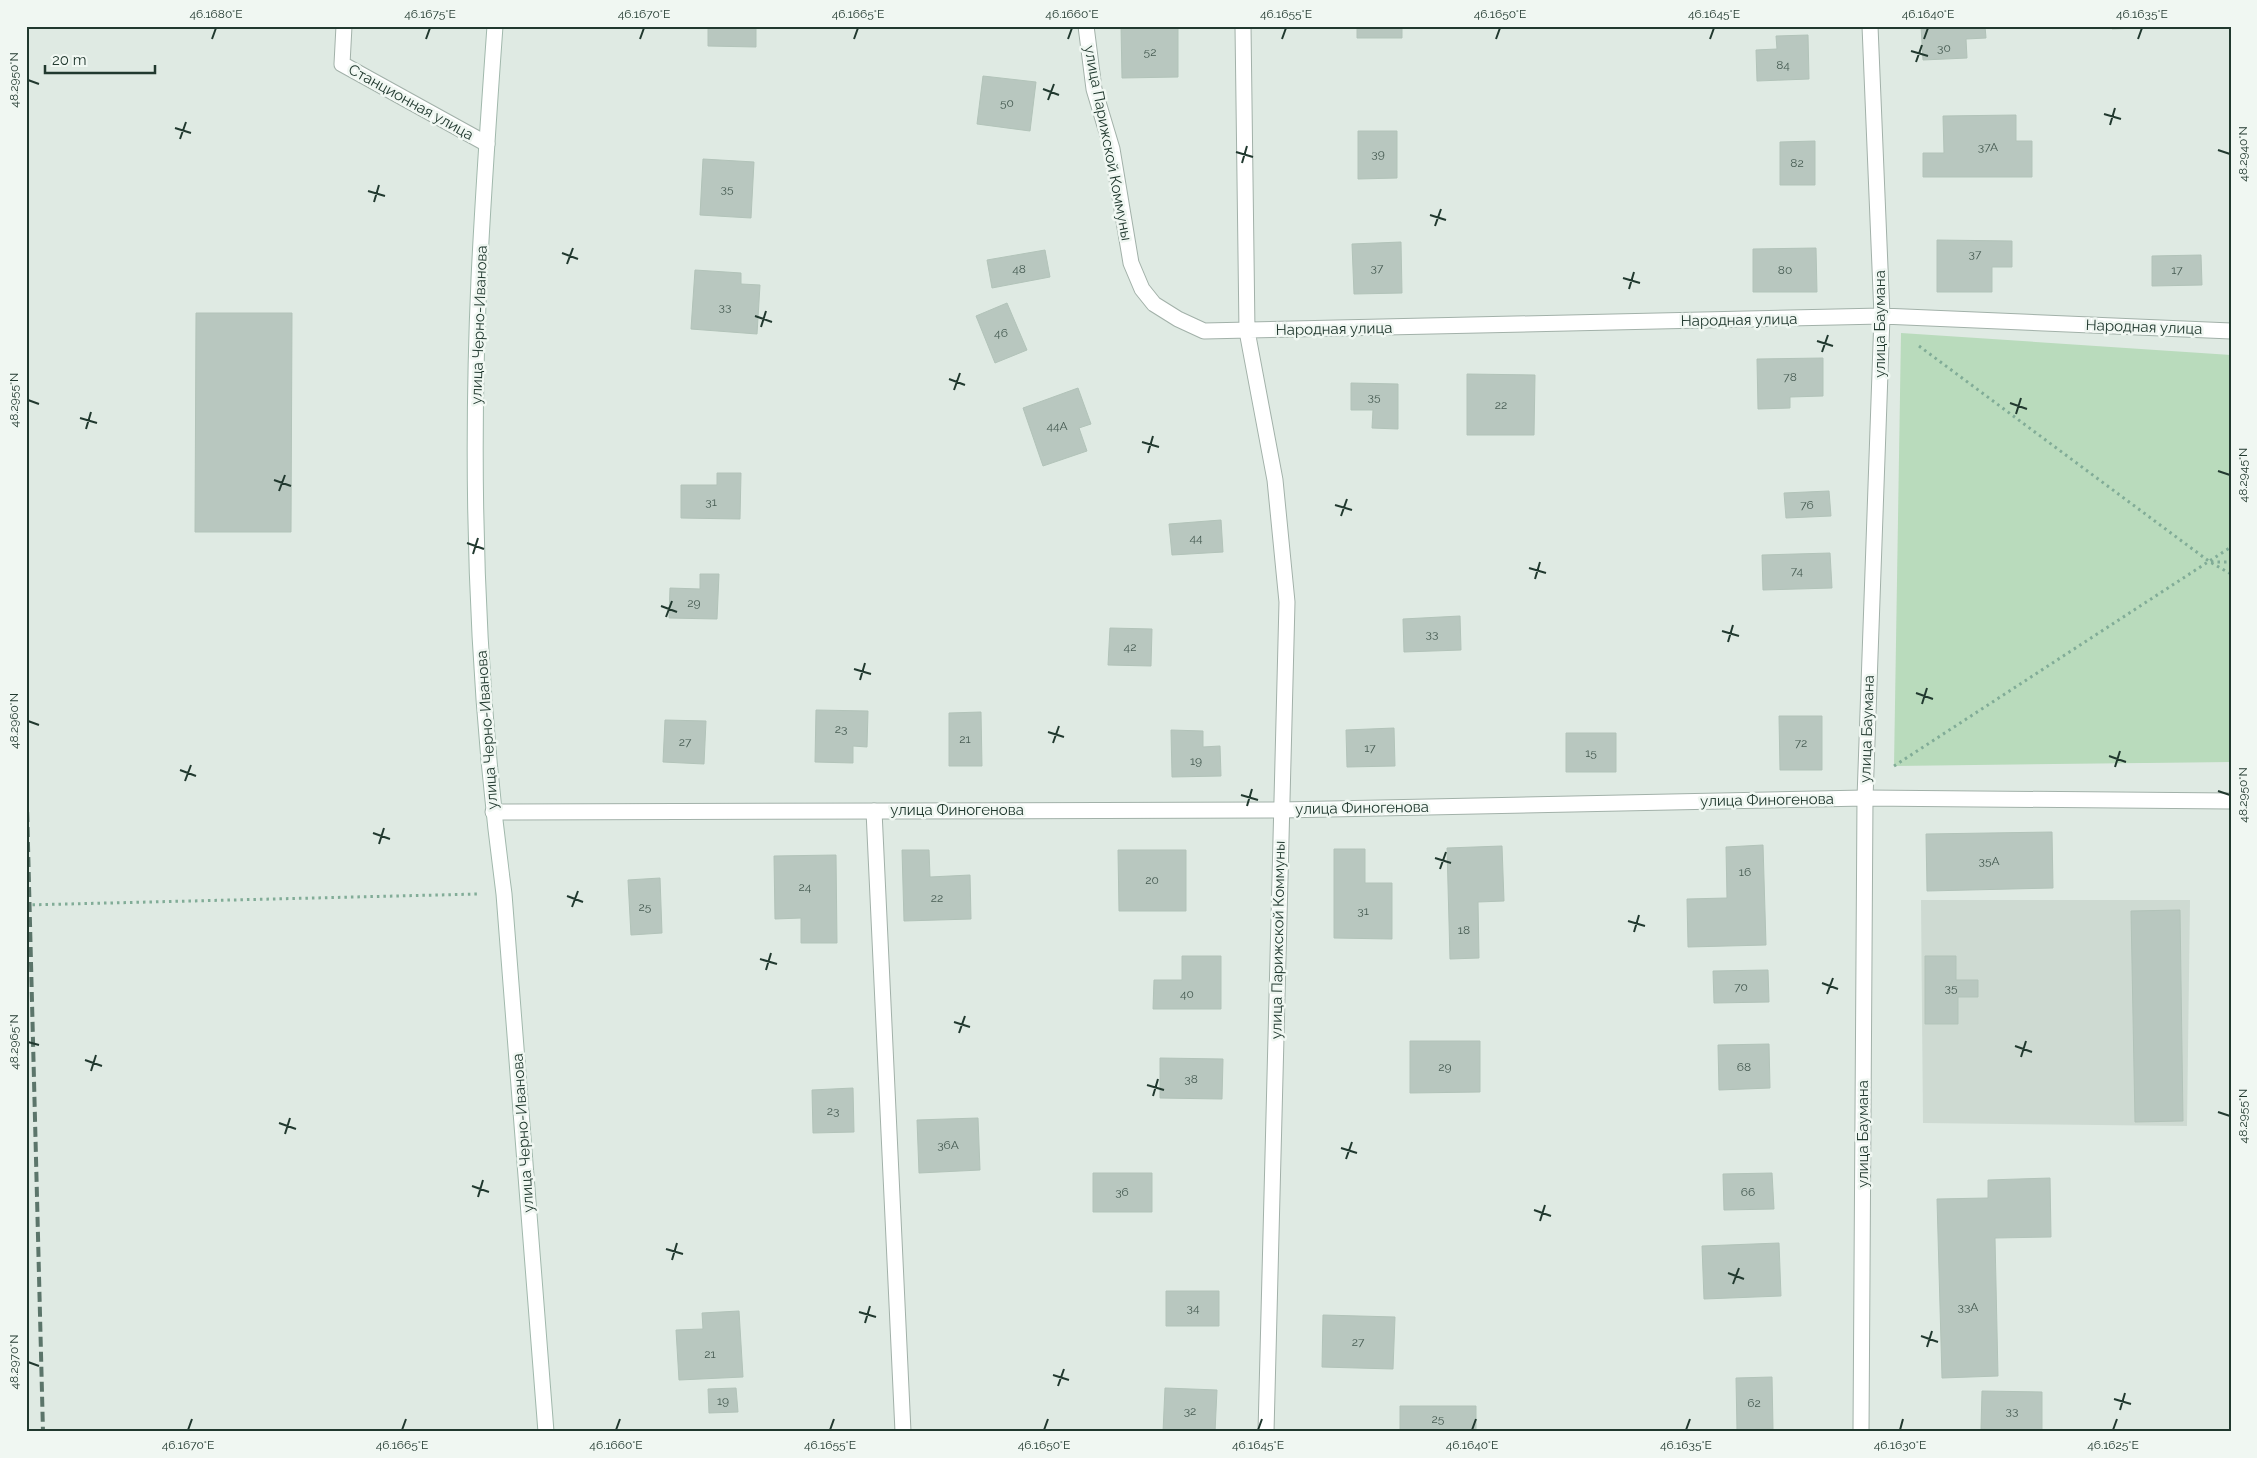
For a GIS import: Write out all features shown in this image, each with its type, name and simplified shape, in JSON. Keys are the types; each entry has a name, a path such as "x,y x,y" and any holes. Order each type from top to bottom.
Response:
{"street":[{"name":"Станционная улица","path":"344,26 342,64 487,144"},
{"name":"улица Черно-Иванова","path":"495,26 479,280 476,436 480,621 493,812 504,894 546,1432"},
{"name":"улица Парижской Коммуны","path":"1086,26 1094,89 1112,149 1131,263 1142,289 1154,304 1178,319 1204,331 1247,331"},
{"name":"улица Парижской Коммуны","path":"1243,26 1247,331 1275,480 1287,602 1266,1432"},
{"name":"улица Баумана","path":"1861,1432 1865,774 1882,316 1870,26"},
{"name":"Народная улица","path":"1247,331 1882,316 2231,331"},
{"name":"улица Финогенова","path":"493,812 1281,810 1865,798 2231,801"},
{"path":"874,811 902,1432"}],"path":[{"path":"1917,344 2210,562 2231,574"},
{"path":"1865,774 1894,766 2231,548"},
{"path":"2210,562 2231,562"},
{"path":"26,905 504,894"}],"shaded area":[{"path":"1921,900 2190,900 2187,1126 1923,1123"}],"green space":[{"path":"1901,333 2231,355 2231,762 1894,766"}],"building":[{"path":"708,26 756,26 756,47 708,46"},
{"path":"1121,26 1178,26 1178,77 1122,78"},
{"path":"1357,26 1402,26 1402,38 1357,38"},
{"path":"1921,26 1985,26 1986,38 1966,39 1967,58 1923,60"},
{"path":"2112,26 2138,26 2138,28 2112,29"},
{"path":"1808,35 1809,79 1757,81 1756,50 1777,49 1776,36"},
{"path":"983,76 1036,82 1030,131 977,124"},
{"path":"2016,115 2016,141 2032,141 2032,177 1923,177 1923,153 1944,153 1943,116"},
{"path":"1358,131 1397,131 1397,178 1358,179"},
{"path":"1815,141 1815,185 1780,185 1780,142"},
{"path":"703,159 754,162 751,218 700,215"},
{"path":"1937,240 2012,241 2012,267 1992,267 1992,292 1937,292"},
{"path":"1401,242 1402,293 1354,294 1352,244"},
{"path":"1816,248 1817,292 1753,292 1753,249"},
{"path":"1045,250 1050,277 992,288 987,260"},
{"path":"2201,255 2202,285 2152,286 2152,256"},
{"path":"695,270 741,273 741,284 760,285 757,334 691,329"},
{"path":"1007,303 1027,350 995,363 976,316"},
{"path":"196,313 292,313 291,532 195,532"},
{"path":"1823,358 1823,396 1790,397 1790,408 1758,409 1757,359"},
{"path":"1467,374 1535,375 1534,435 1467,435"},
{"path":"1351,383 1398,384 1398,429 1372,428 1373,410 1351,410"},
{"path":"1078,388 1091,424 1079,428 1087,451 1043,466 1023,408"},
{"path":"717,473 741,473 740,519 681,518 681,485 717,485"},
{"path":"1829,491 1831,516 1786,518 1784,493"},
{"path":"1221,520 1223,552 1172,555 1169,524"},
{"path":"1830,553 1832,588 1763,590 1762,555"},
{"path":"700,574 719,574 717,619 669,618 670,588 700,589"},
{"path":"1460,616 1461,650 1404,652 1403,619"},
{"path":"1110,628 1152,629 1151,666 1108,665"},
{"path":"816,710 868,711 867,747 853,746 853,763 815,762"},
{"path":"981,712 982,766 949,766 949,713"},
{"path":"1779,716 1822,716 1822,770 1780,770"},
{"path":"665,720 706,721 704,764 663,762"},
{"path":"1394,728 1395,766 1347,767 1346,730"},
{"path":"1171,730 1203,731 1203,747 1220,746 1221,776 1172,777"},
{"path":"1566,733 1616,733 1616,772 1566,772"},
{"path":"2052,832 2053,888 1927,891 1926,834"},
{"path":"1763,845 1766,945 1688,947 1687,899 1727,898 1726,847"},
{"path":"1502,846 1504,901 1478,902 1479,958 1450,959 1447,848"},
{"path":"1334,849 1365,849 1365,883 1392,883 1392,939 1334,938"},
{"path":"902,850 929,850 930,877 970,875 971,919 904,921"},
{"path":"1118,850 1186,850 1186,911 1119,911"},
{"path":"836,855 837,943 801,943 801,918 775,919 774,856"},
{"path":"660,878 662,933 631,935 628,880"},
{"path":"2180,910 2183,1121 2135,1122 2131,911"},
{"path":"1182,956 1221,956 1221,1009 1153,1009 1154,980 1182,980"},
{"path":"1925,956 1956,956 1956,980 1978,980 1978,997 1958,997 1958,1024 1925,1024"},
{"path":"1768,970 1769,1002 1714,1003 1713,971"},
{"path":"1410,1041 1480,1041 1480,1092 1410,1093"},
{"path":"1769,1044 1770,1088 1719,1090 1718,1045"},
{"path":"1160,1058 1223,1059 1222,1099 1160,1098"},
{"path":"853,1088 854,1132 813,1133 812,1090"},
{"path":"978,1118 980,1170 919,1173 917,1120"},
{"path":"1093,1173 1152,1173 1152,1212 1093,1212"},
{"path":"1772,1173 1774,1209 1724,1210 1723,1174"},
{"path":"2050,1178 2051,1237 1995,1238 1998,1376 1942,1378 1937,1199 1988,1198 1988,1180"},
{"path":"1779,1243 1781,1296 1704,1299 1702,1246"},
{"path":"1166,1291 1219,1291 1219,1326 1166,1326"},
{"path":"739,1311 743,1377 679,1380 676,1330 703,1329 702,1313"},
{"path":"1323,1315 1395,1317 1393,1369 1322,1367"},
{"path":"1772,1377 1773,1429 1737,1430 1736,1378"},
{"path":"736,1388 738,1412 709,1413 708,1389"},
{"path":"1165,1388 1217,1390 1215,1432 1163,1432"},
{"path":"1982,1391 2042,1392 2042,1431 1981,1429"},
{"path":"1400,1406 1476,1406 1476,1432 1400,1432"}],"railway":[{"path":"26,767 43,1432"}]}
